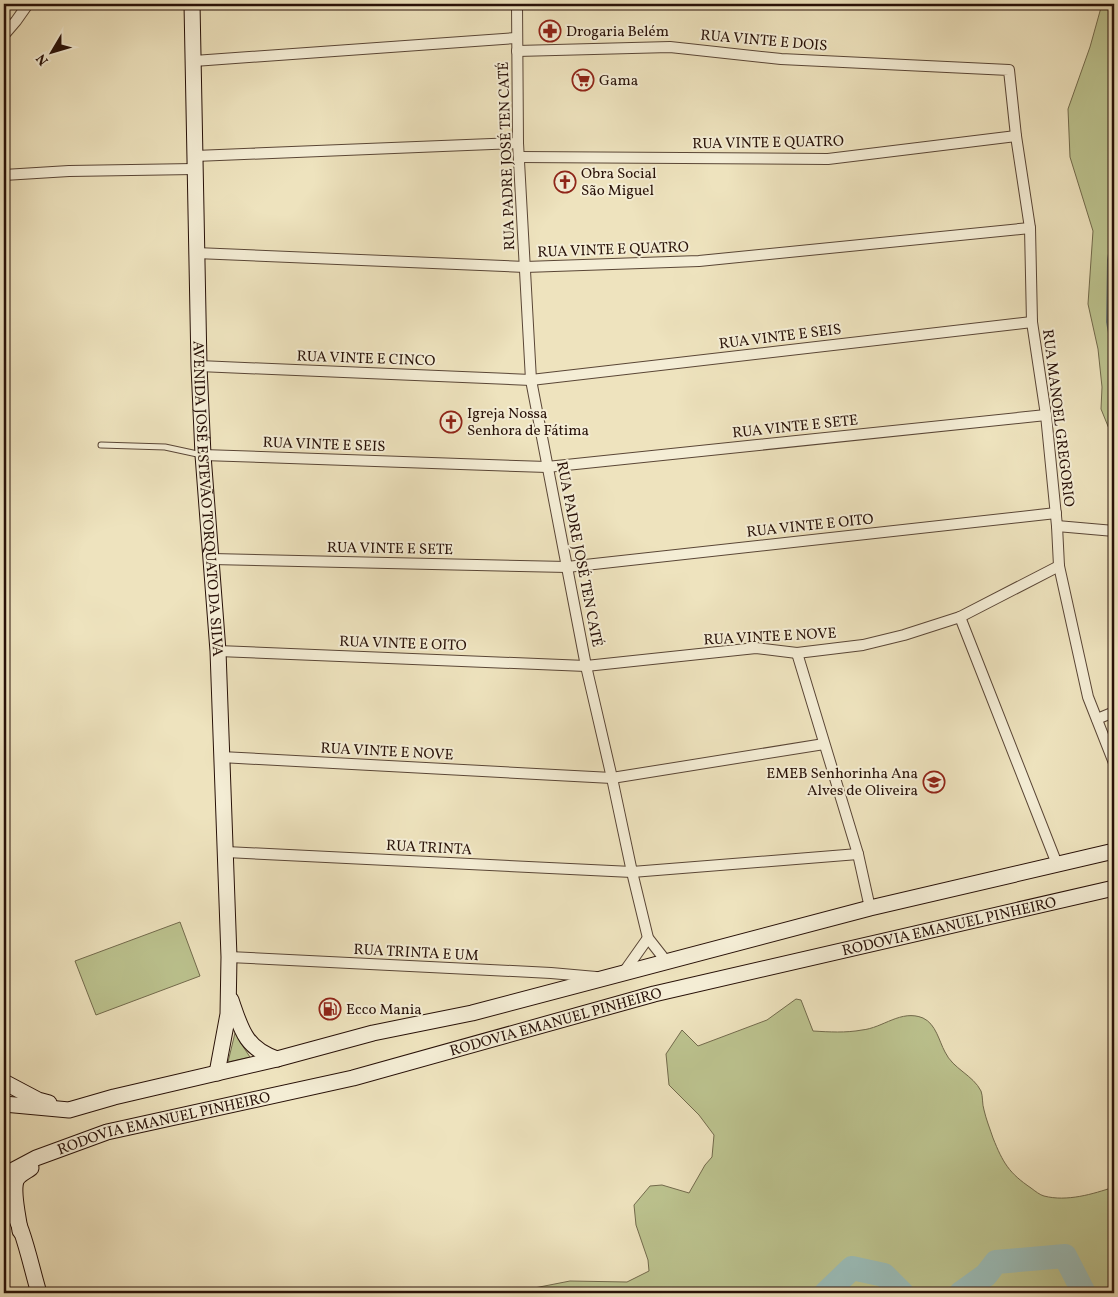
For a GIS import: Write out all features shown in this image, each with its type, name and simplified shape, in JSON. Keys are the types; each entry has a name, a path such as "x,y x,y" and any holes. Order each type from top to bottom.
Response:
{"main road":[{"name":"AVENIDA JOSÉ ESTEVÃO TORQUATO DA SILVA","path":"192,4 199,366 203,455 218,651 229,957 228,1014 217,1073"},
{"name":"RODOVIA EMANUEL PINHEIRO","path":"4,1104 69,1110 114,1097 276,1059 373,1033 472,1014 870,908 1114,851"},
{"name":"RODOVIA EMANUEL PINHEIRO","path":"4,1175 36,1158 107,1132 353,1078 654,994 1114,888"},
{"name":"AVENIDA JOSÉ ESTEVÃO TORQUATO DA SILVA","path":"229,992 242,1032 252,1045 264,1054 276,1059"},
{"path":"4,1082 38,1100 69,1110"},
{"path":"20,1231 15,1190 16,1181 22,1174 72,1145"},
{"path":"4,1197 20,1231 39,1293"}],"street":[{"path":"4,35 28,4"},
{"name":"RUA PADRE JOSÉ TEN CATÉ","path":"517,4 518,142 531,380 586,666 648,938"},
{"path":"194,61 516,38"},
{"name":"RUA VINTE E DOIS","path":"517,51 670,47 781,59 1009,70"},
{"name":"RUA MANOEL GREGORIO","path":"1009,70 1016,136 1030,228 1032,322 1046,415 1056,513 1059,566 1088,697 1114,763"},
{"name":"RUA VINTE E QUATRO","path":"520,157 828,159 1016,136"},
{"path":"4,175 518,142"},
{"name":"RUA VINTE E QUATRO","path":"196,253 525,267 699,261 1030,228"},
{"name":"RUA VINTE E SEIS","path":"531,380 1032,322"},
{"name":"RUA VINTE E CINCO","path":"199,366 531,380"},
{"name":"RUA VINTE E SETE","path":"547,467 1046,415"},
{"name":"RUA VINTE E SEIS","path":"203,455 547,467"},
{"name":"RUA VINTE E OITO","path":"567,567 1056,513"},
{"path":"1057,526 1114,531"},
{"name":"RUA VINTE E SETE","path":"212,559 567,567"},
{"name":"RUA VINTE E NOVE","path":"586,666 756,648 797,653 863,645 904,635 960,617 1059,566"},
{"path":"960,617 1056,864"},
{"name":"RUA VINTE E OITO","path":"218,651 586,666"},
{"path":"797,653 858,854 870,908"},
{"path":"1097,719 1114,712"},
{"path":"612,778 824,744"},
{"name":"RUA VINTE E NOVE","path":"221,757 612,778"},
{"name":"RUA TRINTA","path":"226,852 632,872"},
{"path":"632,872 858,854"},
{"path":"624,972 648,938 666,961"},
{"name":"RUA TRINTA E UM","path":"229,957 550,973 602,978"}],"lane":[{"name":"RUA VINTE E SEIS","path":"101,445 166,447 203,455"}],"green space":[{"path":"1102,4 1114,4 1114,441 1101,409 1102,387 1098,349 1088,304 1093,231 1070,157 1068,109 1090,47"},
{"path":"180,922 200,976 96,1015 75,961"},
{"path":"796,999 801,1000 813,1031 856,1031 870,1029 900,1017 915,1016 923,1018 934,1028 949,1058 981,1091 983,1108 997,1147 1008,1167 1023,1183 1039,1194 1053,1198 1071,1198 1114,1187 1114,1293 515,1293 570,1281 627,1282 649,1271 648,1260 636,1225 634,1205 650,1186 662,1185 689,1193 705,1165 712,1157 714,1135 699,1115 669,1085 666,1054 682,1030 698,1046 767,1020"},
{"path":"235,1033 239,1035 240,1042 250,1057 228,1062"}],"waterway":[{"path":"1114,229 1109,260 1108,322 1114,355"},
{"path":"961,1293 986,1275 996,1262 1065,1256 1084,1293"},
{"path":"826,1293 852,1268 884,1275 902,1293"}],"place":[{"name":"Drogaria Belém","path":"550,31"},
{"name":"Gama","path":"583,80"},
{"name":"Obra Social São Miguel","path":"565,182"},
{"name":"Igreja Nossa Senhora de Fátima","path":"451,422"},
{"name":"EMEB Senhorinha Ana Alves de Oliveira","path":"934,782"},
{"name":"Ecco Mania","path":"330,1009"}]}
